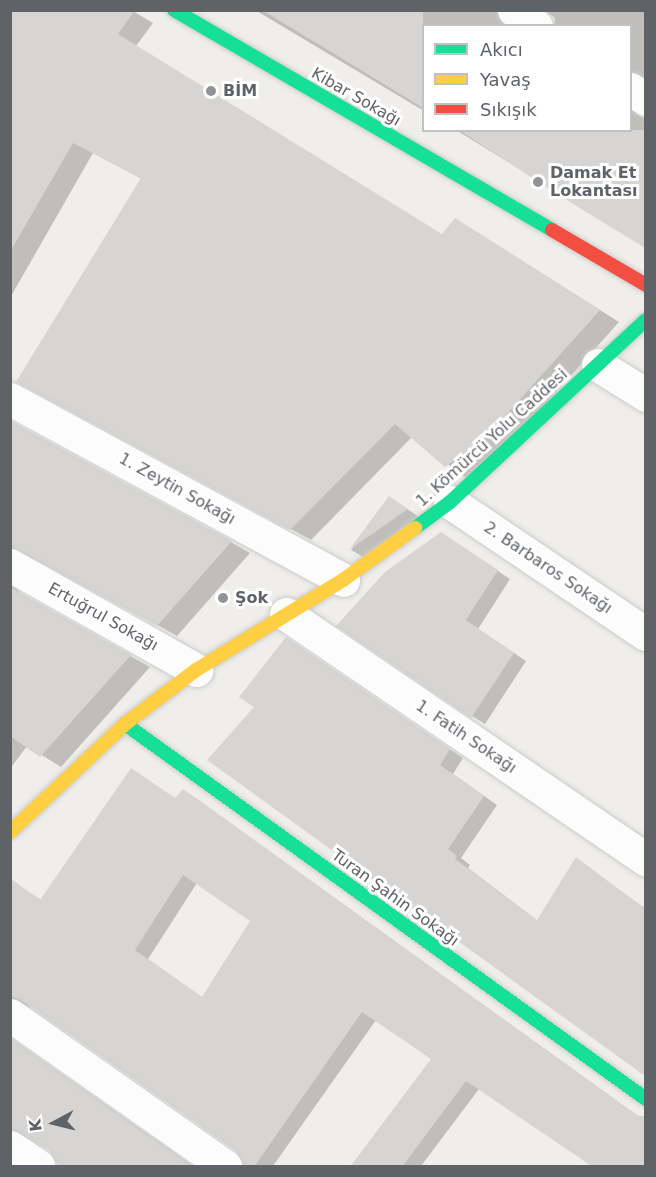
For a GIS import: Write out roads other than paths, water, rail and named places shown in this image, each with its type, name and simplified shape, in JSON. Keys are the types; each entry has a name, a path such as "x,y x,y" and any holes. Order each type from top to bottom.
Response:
{"street":[{"name":"Kibar Sokağı","path":"174,10 645,285"},
{"path":"514,10 533,24"},
{"path":"632,90 645,99"},
{"name":"1. Kömürcü Yolu Caddesi","path":"10,832 125,724 196,670 343,580 450,502 645,320"},
{"path":"598,365 645,395"},
{"name":"1. Zeytin Sokağı","path":"10,399 343,580"},
{"name":"2. Barbaros Sokağı","path":"450,502 645,634"},
{"name":"Ertuğrul Sokağı","path":"10,565 196,670"},
{"name":"1. Fatih Sokağı","path":"286,614 645,860"},
{"name":"Turan Şahin Sokağı","path":"125,724 645,1099"},
{"path":"10,1015 225,1167"},
{"path":"10,1147 38,1167"}],"place":[{"name":"BİM","path":"211,91"},
{"name":"Damak Et Lokantası","path":"538,182"},
{"name":"Şok","path":"223,598"}]}
